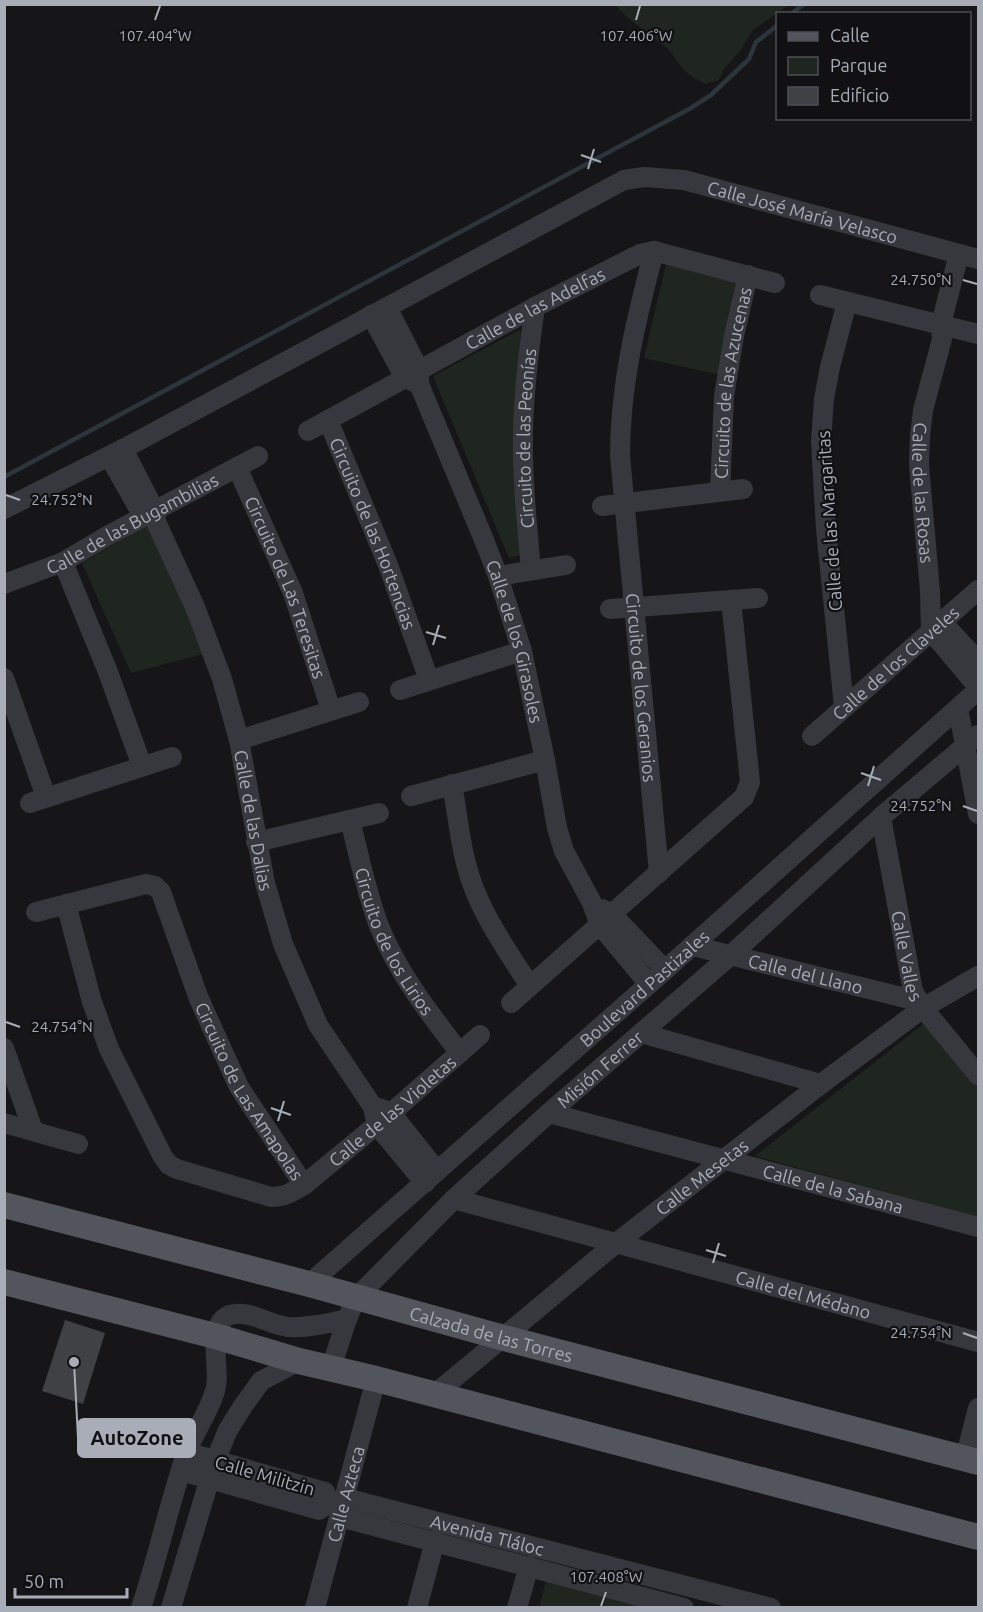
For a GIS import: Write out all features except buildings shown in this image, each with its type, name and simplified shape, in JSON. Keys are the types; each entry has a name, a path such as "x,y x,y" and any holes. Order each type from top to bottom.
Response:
{"main road":[{"name":"Calzada de las Torres","path":"4,1205 309,1284 351,1308 504,1338 972,1460"},
{"path":"4,1282 214,1336 298,1361 435,1394 978,1537"}],"street":[{"name":"Calle José María Velasco","path":"379,311 624,180 644,177 684,180 970,257"},
{"path":"624,503 620,428 623,387 630,348 654,251 775,283"},
{"name":"Calle de las Adelfas","path":"308,431 414,377 535,307 626,259 654,251"},
{"name":"Calle de las Rosas","path":"934,622 919,465 920,436 923,410 970,257"},
{"name":"Circuito de las Azucenas","path":"720,492 724,396 734,336 748,275"},
{"path":"820,295 946,330 978,334"},
{"name":"Calle de las Margaritas","path":"844,708 826,529 821,441 824,399 847,302"},
{"name":"Circuito de las Peonías","path":"531,570 523,433 529,350 535,307"},
{"name":"Calle de los Girasoles","path":"379,311 414,377 462,484 498,576 522,651 557,828 564,851 592,903 649,984"},
{"path":"4,508 116,453 379,311"},
{"name":"Circuito de las Hortencias","path":"328,420 388,565 429,680"},
{"name":"Calle de las Dalias","path":"116,453 152,517 195,607 222,679 239,740 265,883 283,944 318,1025 381,1115 431,1177"},
{"name":"Calle de las Bugambilias","path":"4,584 63,562 152,517 258,456"},
{"name":"Circuito de Las Teresitas","path":"237,467 293,593 331,711"},
{"name":"Circuito de las Azucenas","path":"602,506 743,489"},
{"name":"Circuito de los Geranios","path":"624,503 659,873"},
{"path":"63,562 108,672 142,766"},
{"path":"498,576 566,565"},
{"name":"Calle de los Claveles","path":"812,736 934,622 978,590"},
{"path":"610,609 758,598"},
{"path":"511,1003 744,797 748,791 750,782 731,600"},
{"path":"934,622 978,661"},
{"path":"934,622 978,688"},
{"path":"400,690 522,651"},
{"path":"4,678 38,800 172,757"},
{"name":"Boulevard Pastizales","path":"309,1284 693,946 978,688"},
{"path":"239,740 360,702"},
{"path":"958,708 972,741 978,814"},
{"name":"Misión Ferrer","path":"351,1308 454,1199 731,955 882,817 972,741"},
{"path":"411,795 545,760"},
{"path":"452,784 466,864 479,898 531,986"},
{"path":"256,842 379,813"},
{"name":"Calle Valles","path":"882,817 913,991 921,1005 978,1075"},
{"name":"Circuito de los Lirios","path":"350,820 366,885 380,926 400,969 428,1012 460,1053"},
{"name":"Circuito de Las Amapolas","path":"36,912 66,904 146,884 155,886 161,892 199,999 239,1087 304,1185 282,1197 271,1197 169,1165 109,1048 92,1002 66,904"},
{"name":"Calle de los Girasoles","path":"606,920 665,970"},
{"name":"Calle del Llano","path":"693,946 921,1005"},
{"name":"Calle Mesetas","path":"435,1394 615,1244 921,1005 978,976"},
{"path":"641,1033 821,1084"},
{"name":"Calle de las Violetas","path":"304,1185 381,1115 480,1035"},
{"path":"4,1048 33,1130"},
{"name":"Calle de la Sabana","path":"549,1113 978,1227"},
{"path":"4,1123 78,1144"},
{"name":"Calle del Médano","path":"454,1199 978,1342"},
{"path":"141,1608 187,1452 214,1394 218,1379 214,1336 224,1318 232,1314 249,1315 286,1327 323,1324 351,1308"},
{"path":"331,1368 351,1308"},
{"path":"171,1608 213,1470 228,1430 261,1381 298,1361"},
{"name":"Calle Azteca","path":"315,1608 376,1379"},
{"path":"972,1460 978,1408"},
{"name":"Calle Militzin","path":"181,1471 213,1470 325,1492 322,1508 319,1510 213,1470 187,1452"},
{"name":"Avenida Tláloc","path":"345,1498 771,1608"},
{"name":"Avenida Tláloc","path":"340,1517 684,1608"},
{"path":"417,1608 435,1541"},
{"path":"518,1608 529,1566"}],"green space":[{"path":"615,5 789,5 753,30 740,51 724,69 719,80 706,84 684,70 669,50"},
{"path":"667,260 744,278 721,375 644,358"},
{"path":"521,329 513,444 520,555 509,558 433,376"},
{"path":"148,524 181,592 203,654 131,673 82,563"},
{"path":"926,1022 978,1083 978,1217 755,1156"},
{"path":"547,1577 667,1608 539,1608"}],"waterway":[{"path":"794,12 804,4"},
{"path":"4,477 691,108 711,95 749,59 756,42 776,27"}],"place":[{"name":"AutoZone","path":"74,1362"}]}
